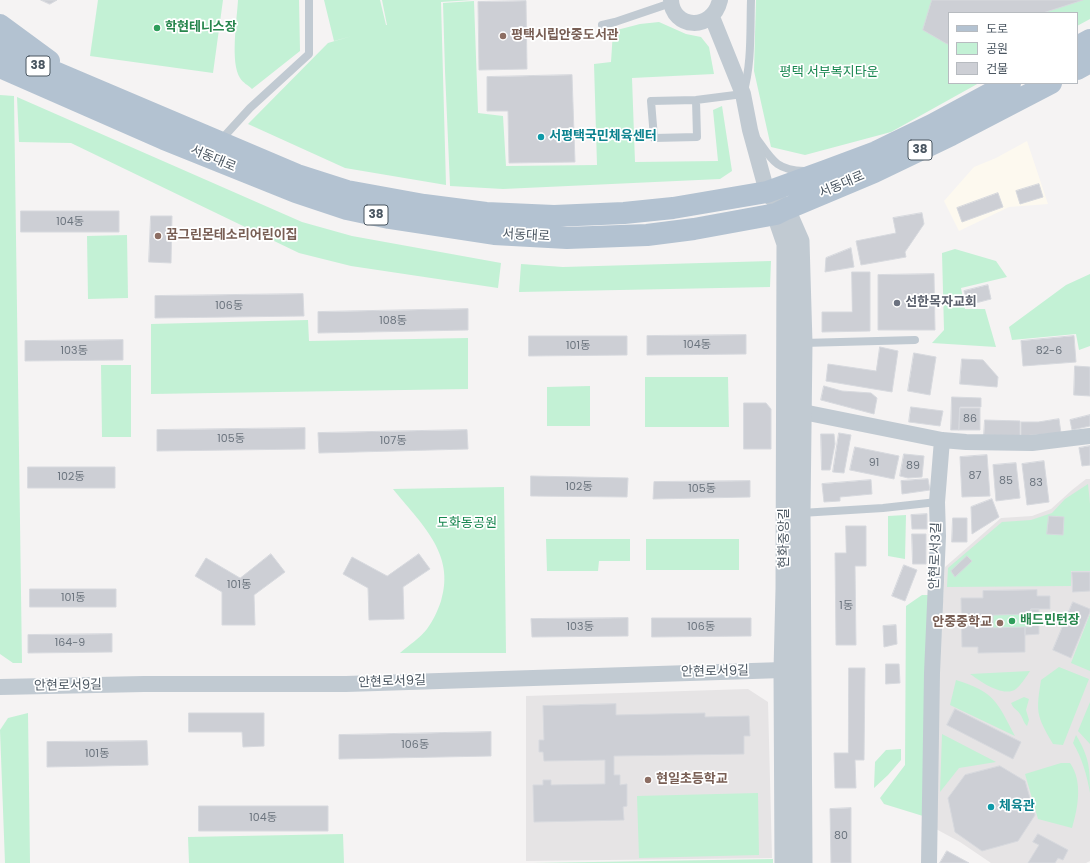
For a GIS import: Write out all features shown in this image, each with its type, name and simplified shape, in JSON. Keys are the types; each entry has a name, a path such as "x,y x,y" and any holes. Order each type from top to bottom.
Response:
{"main road":[{"path":"0,25 77,81"},
{"path":"1078,46 1090,40"},
{"name":"서동대로","path":"0,49 296,175 347,190 424,205 486,213 554,216 624,213 673,208 767,192 876,152 932,125 1008,84"},
{"path":"1078,68 1090,62"},
{"name":"서동대로","path":"0,67 164,139 296,192 347,209 389,218 494,234 567,238 647,235 694,229 781,212 874,172 951,135 1049,84"},
{"path":"0,79 30,80"}],"street":[{"path":"671,1 673,10 678,16 685,21 700,23 712,17 718,8 720,0"},
{"path":"712,17 742,94 767,192 800,241 803,412 801,513 803,863"},
{"name":"현화중앙길","path":"781,212 786,244 785,589 783,670 784,863"},
{"path":"786,396 803,412 942,440 1032,443 1090,436"},
{"name":"안현로서3길","path":"929,863 932,673 938,536 937,502 942,440"},
{"path":"783,670 802,670"},
{"name":"안현로서9길","path":"0,687 160,684 346,684 783,670"}],"lane":[{"path":"219,142 250,108 309,54 309,0"},
{"path":"696,100 697,137 654,138 651,101 696,100 742,94 747,80 751,0"},
{"path":"602,26 671,1"},
{"path":"750,130 772,160 780,167 794,171 825,171"},
{"path":"802,343 915,340"},
{"path":"801,513 883,508 937,502"}],"shaded area":[{"path":"1027,141 1048,204 1009,207 959,231 944,201 974,167 996,158"},
{"path":"1086,479 1090,479 1090,861 1086,863 991,863 960,842 936,829 939,671 945,567 1001,518 1032,516 1051,509"},
{"name":"현일초등학교","path":"748,689 768,702 772,858 526,861 526,696"}],"green space":[{"name":"학현테니스장","path":"98,0 223,0 213,73 90,56"},
{"path":"238,0 299,0 300,51 252,89 240,78 235,62"},
{"path":"324,0 380,0 387,25 382,0 472,0 441,2 446,185 345,168 248,124 328,43 352,36 334,41"},
{"name":"평택 서부복지타운","path":"756,0 1090,0 1090,19 1078,25 1078,12 948,12 948,84 977,84 891,132 805,155 771,147 754,71"},
{"path":"474,1 478,113 503,116 506,166 597,165 594,64 611,62 613,31 640,24 659,22 686,34 701,37 709,47 714,74 632,78 635,162 718,161 713,110 722,106 732,171 720,179 503,189 450,186 443,3"},
{"path":"0,95 14,96 22,663 13,663 0,654"},
{"path":"17,97 302,222 352,236 501,263 498,288 351,266 299,253 71,143 19,142"},
{"path":"127,235 128,298 88,299 87,236"},
{"path":"955,249 996,261 1007,277 961,288 965,309 985,309 996,347 932,343 944,330 942,253"},
{"path":"771,261 770,287 519,292 521,264 563,267"},
{"path":"1090,274 1090,346 1079,350 1076,334 1012,340 1009,327 1066,285"},
{"path":"308,320 309,341 468,338 468,389 151,394 151,324"},
{"path":"101,365 131,365 131,437 102,437"},
{"path":"645,377 728,377 729,427 645,427"},
{"path":"590,386 590,426 547,426 547,387"},
{"path":"1088,484 1090,504 1090,571 1071,571 1071,586 947,587 948,568 1002,522 1031,520 1052,513 1065,499"},
{"name":"도화동공원","path":"504,487 506,653 400,653 427,629 435,615 441,601 444,584 444,568 440,553 433,540 393,489"},
{"path":"906,515 905,559 888,556 888,516"},
{"path":"546,539 630,539 630,561 599,561 598,571 547,571"},
{"path":"646,539 739,539 739,570 646,570"},
{"path":"922,595 930,595 923,816 884,804 880,798 905,765 906,606"},
{"name":"배드민턴장","path":"1031,614 1031,627 993,628 993,615"},
{"path":"1090,614 1090,671 1071,663"},
{"path":"1059,667 1089,679 1063,745 1053,744 1040,719 1038,707 1041,680"},
{"path":"1030,671 1018,688 1011,691 992,688 970,674"},
{"path":"956,680 969,684 987,694 999,707 1015,736 950,705"},
{"path":"1024,697 1029,699 1026,710 1029,720 1027,726 1019,712 1011,703"},
{"path":"1090,702 1090,744 1078,731"},
{"path":"28,713 30,863 5,863 0,730 8,718"},
{"path":"942,734 996,762 959,768 940,792"},
{"path":"1076,735 1084,750 1088,762 1090,793 1084,767 1073,743"},
{"path":"901,749 901,760 874,788 875,762 886,750"},
{"path":"1061,763 1070,763 1077,778 1078,795 1072,828 1038,819 1025,774"},
{"path":"758,793 759,855 639,858 637,796"},
{"path":"343,834 344,863 189,863 188,837"},
{"path":"773,859 773,863 533,863"}],"building":[{"path":"41,0 57,0 50,4"},
{"path":"932,0 1083,0 1046,12 948,12 948,44 923,30"},
{"name":"평택시립안중도서관","path":"526,1 527,69 479,70 478,2"},
{"name":"서평택국민체육센터","path":"572,75 575,162 509,163 508,111 487,111 487,77"},
{"path":"1039,184 1043,197 1020,204 1016,191"},
{"path":"998,193 1003,207 962,222 957,208"},
{"path":"21,211 119,211 119,232 21,232"},
{"path":"922,213 924,224 905,252 906,257 861,265 856,241 896,233 893,218"},
{"name":"꿈그린몬테소리어린이집","path":"151,216 172,216 171,263 149,262"},
{"path":"851,248 854,267 825,272 826,258"},
{"path":"852,272 870,272 870,331 822,332 822,312 852,312"},
{"path":"934,274 935,330 878,330 878,275"},
{"path":"988,285 991,299 968,305 964,291"},
{"path":"303,294 304,316 155,318 155,296"},
{"path":"468,309 468,330 318,333 318,312"},
{"path":"746,335 746,354 647,355 647,336"},
{"path":"529,336 627,336 627,355 529,356"},
{"path":"1074,336 1076,362 1023,366 1021,341"},
{"path":"123,340 123,360 25,361 25,341"},
{"path":"880,347 898,351 892,392 826,381 828,364 876,371"},
{"path":"914,353 936,357 930,395 908,391"},
{"path":"962,359 983,360 998,377 997,387 960,384"},
{"path":"1075,366 1090,367 1090,396 1074,395"},
{"path":"824,386 842,391 871,393 877,398 874,414 821,400"},
{"path":"952,397 981,398 981,407 960,407 959,430 951,430"},
{"path":"744,403 766,403 771,409 771,449 744,449"},
{"path":"911,407 943,411 940,426 909,422"},
{"path":"960,408 980,408 980,430 959,430"},
{"path":"1090,415 1090,426 1072,430 1070,420"},
{"path":"1059,419 1061,433 1021,436 1021,422 1038,422"},
{"path":"985,420 1020,421 1020,436 984,435"},
{"path":"305,428 305,449 157,451 157,430"},
{"path":"467,430 468,449 319,453 318,433"},
{"path":"839,433 851,435 844,473 833,472"},
{"path":"821,434 834,434 835,444 830,470 822,470"},
{"path":"1090,446 1090,465 1082,466 1079,448"},
{"path":"855,447 899,456 894,479 850,470"},
{"path":"904,454 924,456 922,477 908,478 900,476"},
{"path":"987,455 990,496 962,497 960,457"},
{"path":"1044,461 1049,502 1027,505 1022,464"},
{"path":"1016,463 1020,498 996,501 993,465"},
{"path":"28,467 115,467 115,488 28,488"},
{"path":"531,476 628,478 627,497 531,496"},
{"path":"928,479 930,490 902,494 901,481"},
{"path":"871,480 872,494 840,497 840,501 824,502 822,484"},
{"path":"750,481 750,497 653,499 654,482"},
{"path":"992,499 999,517 972,534 971,507"},
{"path":"927,514 927,529 912,529 911,515"},
{"path":"1049,516 1064,517 1063,535 1047,534"},
{"path":"953,518 967,518 967,542 952,542"},
{"path":"846,526 866,526 866,566 855,566 856,645 836,645 835,553 846,553"},
{"path":"912,534 926,534 926,564 913,564"},
{"path":"271,554 285,572 254,595 255,625 222,625 222,592 195,576 206,558 240,578"},
{"path":"419,554 430,569 403,587 404,619 369,620 368,588 343,574 352,557 387,576"},
{"path":"967,556 972,561 955,577 951,571"},
{"path":"904,565 917,570 905,601 892,596"},
{"path":"1072,572 1090,572 1090,591 1073,592"},
{"path":"30,589 116,589 116,607 30,607"},
{"path":"1037,590 1037,596 1050,596 1050,609 1031,609 1031,614 993,615 993,628 1025,627 1025,652 978,653 978,647 962,647 961,598 983,598 983,591"},
{"path":"1073,602 1090,609 1090,612 1071,658 1053,650"},
{"path":"1031,609 1039,609 1039,634 1025,635 1025,627 1031,627"},
{"path":"628,618 628,636 532,637 531,619"},
{"path":"652,618 751,618 751,636 652,637"},
{"path":"896,625 897,644 884,647 883,626"},
{"path":"112,634 112,652 28,653 28,635"},
{"path":"886,664 899,664 900,683 886,684"},
{"path":"849,668 865,668 864,760 855,760 856,788 835,788 834,753 848,753"},
{"path":"616,704 616,715 705,713 705,717 749,716 750,736 744,736 744,754 614,756 614,775 620,775 620,785 627,784 627,806 623,807 624,820 534,822 533,785 543,785 543,780 551,780 551,785 605,784 605,760 544,761 543,752 539,752 539,740 544,740 543,706"},
{"path":"955,709 1021,742 1013,759 947,725"},
{"path":"189,713 264,713 264,746 243,747 242,732 189,732"},
{"path":"491,732 491,756 339,759 339,735"},
{"path":"147,741 148,765 47,767 47,742"},
{"name":"체육관","path":"1000,766 1025,781 1035,815 1018,841 982,851 955,832 948,798 965,775"},
{"path":"199,806 328,806 328,831 199,831"},
{"path":"851,808 851,863 831,863 830,809"},
{"path":"1038,834 1068,850 1063,860 1058,858 1055,863 1028,863 1039,845 1033,842"},
{"path":"947,851 969,863 940,863"}],"place":[{"name":"학현테니스장","path":"157,28"},
{"name":"평택시립안중도서관","path":"503,36"},
{"name":"서평택국민체육센터","path":"541,137"},
{"name":"꿈그린몬테소리어린이집","path":"158,236"},
{"name":"선한목자교회","path":"897,303"},
{"name":"배드민턴장","path":"1012,621"},
{"name":"안중중학교","path":"1000,623"},
{"name":"현일초등학교","path":"648,780"},
{"name":"체육관","path":"991,807"}]}
